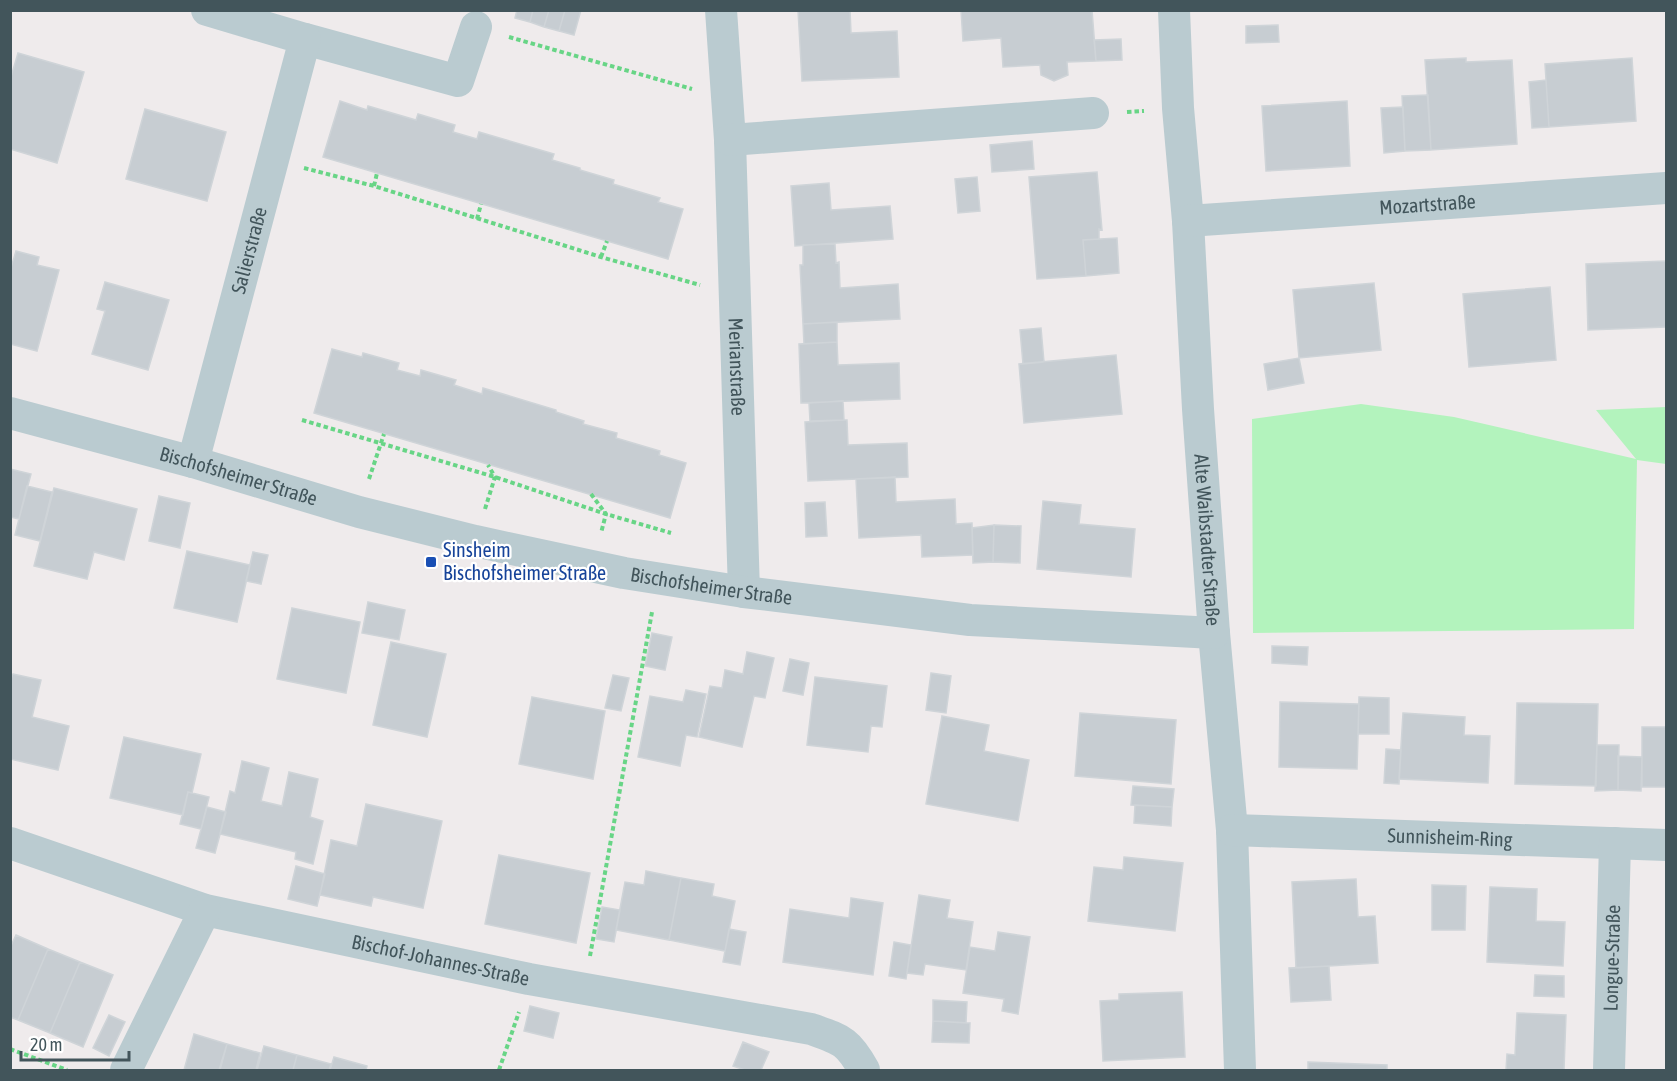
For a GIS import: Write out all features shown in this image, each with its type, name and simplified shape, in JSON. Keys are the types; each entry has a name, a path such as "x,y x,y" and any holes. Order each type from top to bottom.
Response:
{"street":[{"path":"207,10 458,81 476,27"},
{"name":"Merianstraße","path":"721,10 730,140 744,592"},
{"name":"Alte Waibstadter Straße","path":"1174,10 1178,108 1188,221 1214,633 1232,830 1240,1071"},
{"name":"Salierstraße","path":"193,462 305,39"},
{"path":"730,140 1094,113"},
{"name":"Mozartstraße","path":"1188,221 1666,188"},
{"name":"Bischofsheimer Straße","path":"10,413 193,462 359,512 474,541 659,579 970,620 1214,633"},
{"name":"Sunnisheim-Ring","path":"1232,830 1666,845"},
{"name":"Bischof-Johannes-Straße","path":"10,843 205,910 517,976 811,1029 839,1039 854,1052 864,1071"},
{"name":"Longue-Straße","path":"1609,1071 1616,843"},
{"path":"126,1071 205,910"}],"path":[{"path":"476,27 726,98"},
{"path":"1094,113 1178,108"},
{"path":"272,159 374,186 601,257 735,294"},
{"path":"374,186 377,173"},
{"path":"477,219 481,204"},
{"path":"601,257 607,241"},
{"path":"302,420 495,477 671,533"},
{"path":"359,512 384,434"},
{"path":"474,541 495,477 488,465"},
{"path":"591,494 606,514"},
{"path":"592,565 606,514"},
{"path":"583,988 588,971 647,633 659,579"},
{"path":"499,1071 517,1018"},
{"path":"10,1049 68,1071"}],"green space":[{"path":"1361,404 1454,417 1636,459 1596,410 1666,407 1666,464 1637,460 1634,629 1253,633 1252,419"}],"building":[{"path":"517,10 533,10 530,22 515,18"},
{"path":"533,10 549,10 544,27 530,22"},
{"path":"549,10 565,10 559,31 544,27"},
{"path":"565,10 581,10 574,35 559,31"},
{"path":"798,10 850,10 851,33 897,31 899,77 802,81"},
{"path":"961,10 1092,10 1096,61 1067,62 1068,75 1054,81 1041,75 1040,65 1003,67 1001,38 963,41"},
{"path":"1278,25 1279,42 1246,43 1246,26"},
{"path":"1121,39 1122,60 1096,61 1094,40"},
{"path":"18,53 84,72 57,163 10,149 10,80"},
{"path":"1466,58 1466,62 1512,60 1517,144 1431,150 1425,60"},
{"path":"1632,58 1636,121 1549,127 1545,64"},
{"path":"1546,80 1549,127 1532,128 1529,82"},
{"path":"1428,95 1431,150 1405,151 1402,96"},
{"path":"340,101 367,110 368,106 416,120 418,114 455,125 453,132 477,139 479,132 554,154 552,160 614,180 613,184 660,198 658,202 683,209 668,259 323,157"},
{"path":"1347,101 1350,166 1266,171 1262,106"},
{"path":"1403,107 1405,151 1384,153 1381,108"},
{"path":"145,109 226,132 207,201 126,179"},
{"path":"1032,141 1034,169 992,172 990,145"},
{"path":"1097,172 1102,230 1099,229 1099,239 1083,240 1086,276 1037,279 1029,177"},
{"path":"977,177 980,211 958,213 955,179"},
{"path":"829,183 831,210 890,206 893,239 795,246 791,186"},
{"path":"1117,238 1119,273 1086,276 1083,240"},
{"path":"835,244 836,263 839,262 840,288 898,284 900,319 803,324 800,265 803,265 803,245"},
{"path":"16,251 39,257 37,265 59,270 37,351 10,344 10,271"},
{"path":"1666,261 1666,327 1588,330 1586,264"},
{"path":"105,282 169,300 148,370 92,354 105,311 97,309"},
{"path":"1374,283 1381,350 1299,358 1293,290"},
{"path":"1550,287 1556,360 1469,367 1463,294"},
{"path":"837,322 837,342 804,344 803,324"},
{"path":"1041,328 1044,362 1023,364 1020,330"},
{"path":"837,342 838,365 899,363 900,399 801,403 799,344"},
{"path":"332,349 362,357 363,353 399,363 397,370 420,376 421,370 456,380 454,385 482,394 483,388 556,410 556,412 584,421 583,424 617,433 616,438 660,451 659,455 686,463 670,518 314,413"},
{"path":"1116,355 1122,414 1024,423 1019,364"},
{"path":"1299,358 1304,383 1268,390 1264,364"},
{"path":"843,401 844,420 810,421 809,403"},
{"path":"847,420 848,445 907,443 908,477 808,481 805,422"},
{"path":"10,469 31,474 19,519 10,517"},
{"path":"895,477 896,502 955,499 956,524 972,523 973,555 922,557 921,535 859,538 856,479"},
{"path":"27,486 52,492 40,541 15,535"},
{"path":"54,488 137,509 124,560 94,552 87,579 34,566"},
{"path":"159,496 190,503 180,548 149,541"},
{"path":"1043,501 1081,505 1079,524 1135,529 1131,577 1037,569"},
{"path":"825,502 827,536 806,537 805,503"},
{"path":"994,525 1021,526 1020,563 993,562"},
{"path":"994,525 993,562 973,563 972,528"},
{"path":"187,551 250,565 237,622 174,608"},
{"path":"253,552 268,555 261,584 246,581"},
{"path":"368,602 405,610 399,640 362,633"},
{"path":"292,608 360,622 346,693 277,679"},
{"path":"652,633 672,637 665,670 645,666"},
{"path":"391,642 446,654 427,737 373,725"},
{"path":"1272,646 1308,647 1307,665 1272,663"},
{"path":"747,652 774,658 765,698 754,696 742,747 699,737 710,686 722,688 725,670 743,674"},
{"path":"790,659 809,663 803,695 783,691"},
{"path":"931,673 951,676 946,713 926,710"},
{"path":"13,674 41,680 32,717 69,726 58,770 10,759 10,681"},
{"path":"613,675 629,678 621,711 605,708"},
{"path":"815,677 887,686 882,727 871,726 868,752 807,745"},
{"path":"686,690 706,694 697,737 686,735 680,766 638,757 650,696 683,702"},
{"path":"532,697 605,711 593,779 519,764"},
{"path":"1359,697 1389,698 1389,734 1358,734"},
{"path":"1280,702 1359,704 1357,769 1279,767"},
{"path":"1517,703 1598,704 1596,786 1515,784"},
{"path":"1080,713 1176,720 1171,784 1075,776"},
{"path":"1403,713 1465,717 1464,735 1490,736 1488,783 1399,779"},
{"path":"942,716 989,725 984,751 1029,760 1018,821 926,804"},
{"path":"1642,727 1666,727 1666,787 1642,787"},
{"path":"124,737 201,754 192,793 188,792 183,815 110,798"},
{"path":"1597,745 1619,745 1618,790 1595,791"},
{"path":"1386,749 1401,750 1399,784 1384,783"},
{"path":"1618,756 1642,757 1641,791 1618,790"},
{"path":"242,761 269,768 261,801 282,806 289,772 318,779 310,817 323,821 313,864 295,859 296,852 220,834 230,791 235,793"},
{"path":"1133,786 1174,789 1172,807 1131,805"},
{"path":"188,792 209,797 201,829 180,824"},
{"path":"366,804 442,821 423,908 373,897 371,906 320,895 331,840 357,846"},
{"path":"1135,805 1172,807 1171,826 1134,823"},
{"path":"207,807 226,812 215,853 196,848"},
{"path":"499,855 590,873 576,943 485,924"},
{"path":"1124,857 1183,863 1175,931 1088,921 1094,867 1123,870"},
{"path":"296,866 325,874 317,906 288,899"},
{"path":"646,871 681,878 669,940 616,930 625,882 644,885"},
{"path":"681,878 714,884 712,896 735,901 725,951 669,940"},
{"path":"1356,879 1358,917 1375,916 1378,963 1296,968 1292,882"},
{"path":"1432,885 1466,886 1465,930 1432,930"},
{"path":"1490,887 1537,889 1536,921 1565,922 1563,966 1487,962"},
{"path":"919,895 950,900 947,918 973,922 966,970 925,964 923,975 907,973"},
{"path":"851,898 883,903 873,975 783,962 790,909 849,918"},
{"path":"602,907 620,910 614,942 596,939"},
{"path":"729,929 746,932 740,965 723,962"},
{"path":"998,932 1030,937 1018,1014 1002,1011 1004,999 963,993 970,947 995,951"},
{"path":"16,935 48,949 18,1020 10,1017 10,948"},
{"path":"894,942 911,945 906,979 889,976"},
{"path":"48,949 80,962 50,1033 18,1020"},
{"path":"80,962 113,975 83,1047 50,1033"},
{"path":"1329,966 1331,1000 1291,1002 1289,968"},
{"path":"1535,975 1564,976 1564,997 1534,996"},
{"path":"1182,992 1185,1057 1103,1061 1100,1001 1119,1000 1119,994"},
{"path":"933,1000 967,1002 966,1023 933,1021"},
{"path":"530,1006 559,1013 553,1038 524,1031"},
{"path":"1517,1013 1566,1015 1564,1070 1506,1070 1507,1054 1515,1055"},
{"path":"109,1015 125,1022 109,1056 93,1048"},
{"path":"933,1021 970,1023 969,1043 932,1042"},
{"path":"194,1034 227,1044 219,1070 184,1070"},
{"path":"743,1042 769,1052 761,1070 745,1070 733,1066"},
{"path":"227,1044 260,1053 256,1070 220,1070"},
{"path":"264,1046 297,1055 293,1070 257,1070"},
{"path":"297,1055 331,1064 329,1070 293,1070"},
{"path":"334,1057 367,1066 366,1070 330,1070"},
{"path":"1308,1062 1387,1065 1387,1070 1308,1070"}],"place":[{"name":"Sinsheim Bischofsheimer Straße","path":"431,562"}]}
